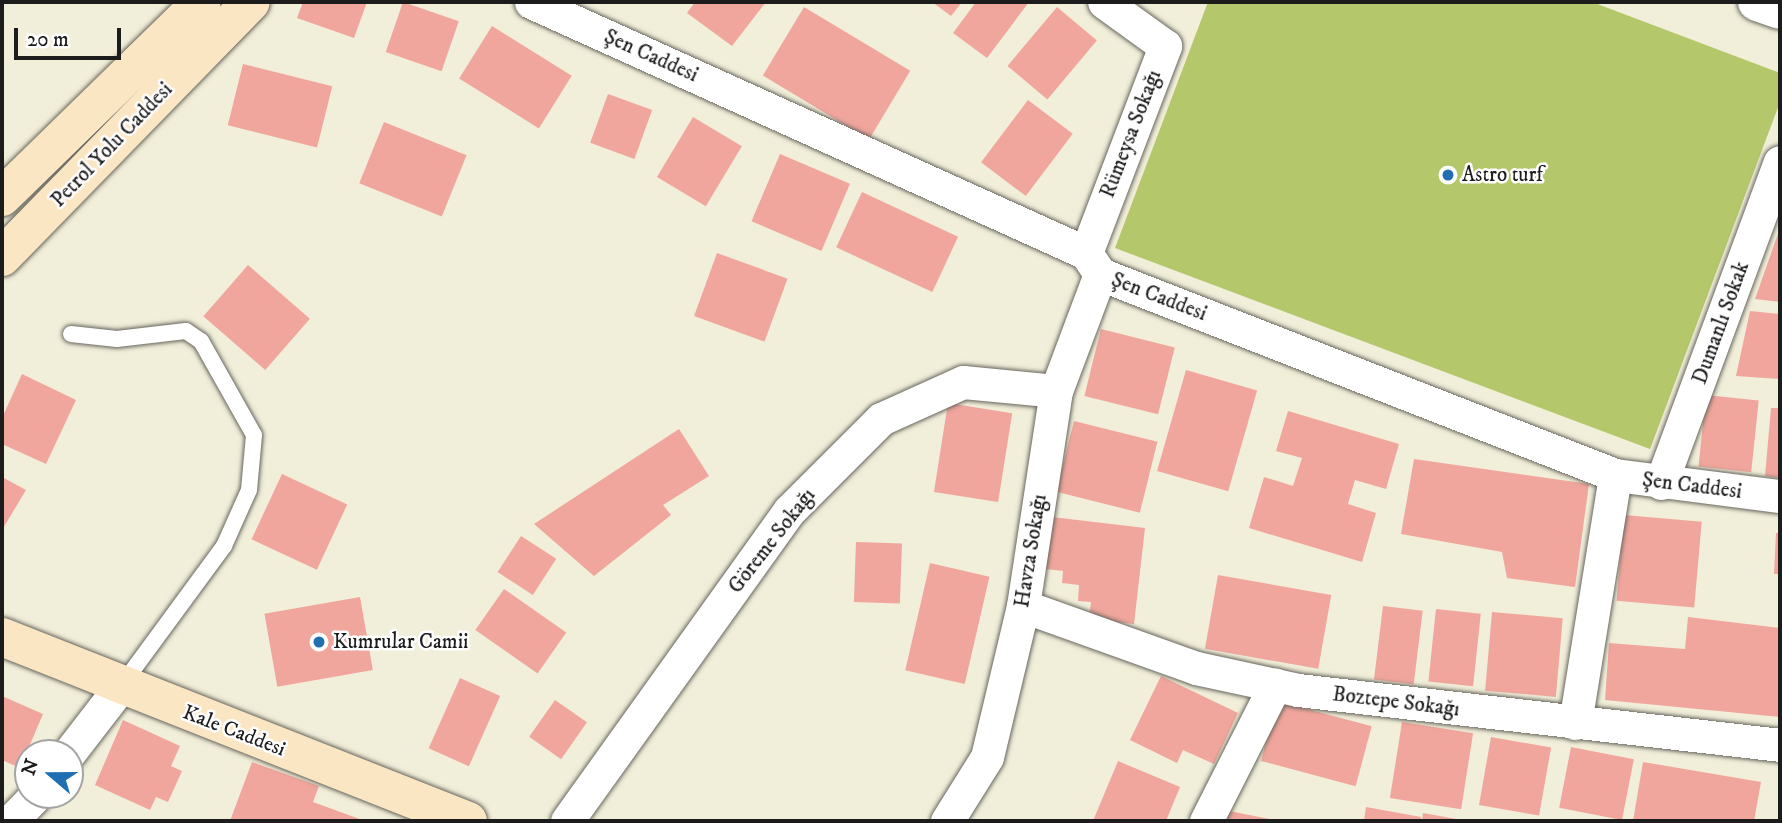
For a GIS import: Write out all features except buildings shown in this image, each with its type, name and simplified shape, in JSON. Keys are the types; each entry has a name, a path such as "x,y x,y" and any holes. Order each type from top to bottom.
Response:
{"main road":[{"name":"Petrol Yolu Caddesi","path":"2,197 202,2"},
{"name":"Petrol Yolu Caddesi","path":"2,257 251,2"},
{"name":"Kale Caddesi","path":"2,638 120,687 468,821"}],"street":[{"name":"Şen Caddesi","path":"531,2 1093,264 1615,475 1661,483 1780,496"},
{"name":"Rümeysa Sokağı","path":"1093,264 1165,46 1104,2"},
{"path":"1757,2 1780,10"},
{"name":"Dumanlı Sokak","path":"1661,483 1780,162"},
{"name":"Havza Sokağı","path":"947,821 986,757 1023,607 1056,391 1093,264"},
{"name":"Göreme Sokağı","path":"567,821 789,511 881,419 962,382 1056,391"},
{"path":"1575,723 1615,475"},
{"name":"Boztepe Sokağı","path":"1023,607 1196,668 1275,685 1575,723 1780,745"},
{"path":"1206,821 1275,685"},
{"path":"80,739 120,687"}],"lane":[{"path":"71,334 117,340 186,331 201,341 254,435 249,490 224,546 120,687"}],"green space":[{"name":"Astro turf","path":"1208,2 1592,2 1780,73 1780,102 1650,449 1115,248"}],"place":[{"name":"Astro turf","path":"1448,175"},
{"name":"Kumrular Camii","path":"319,642"}]}
